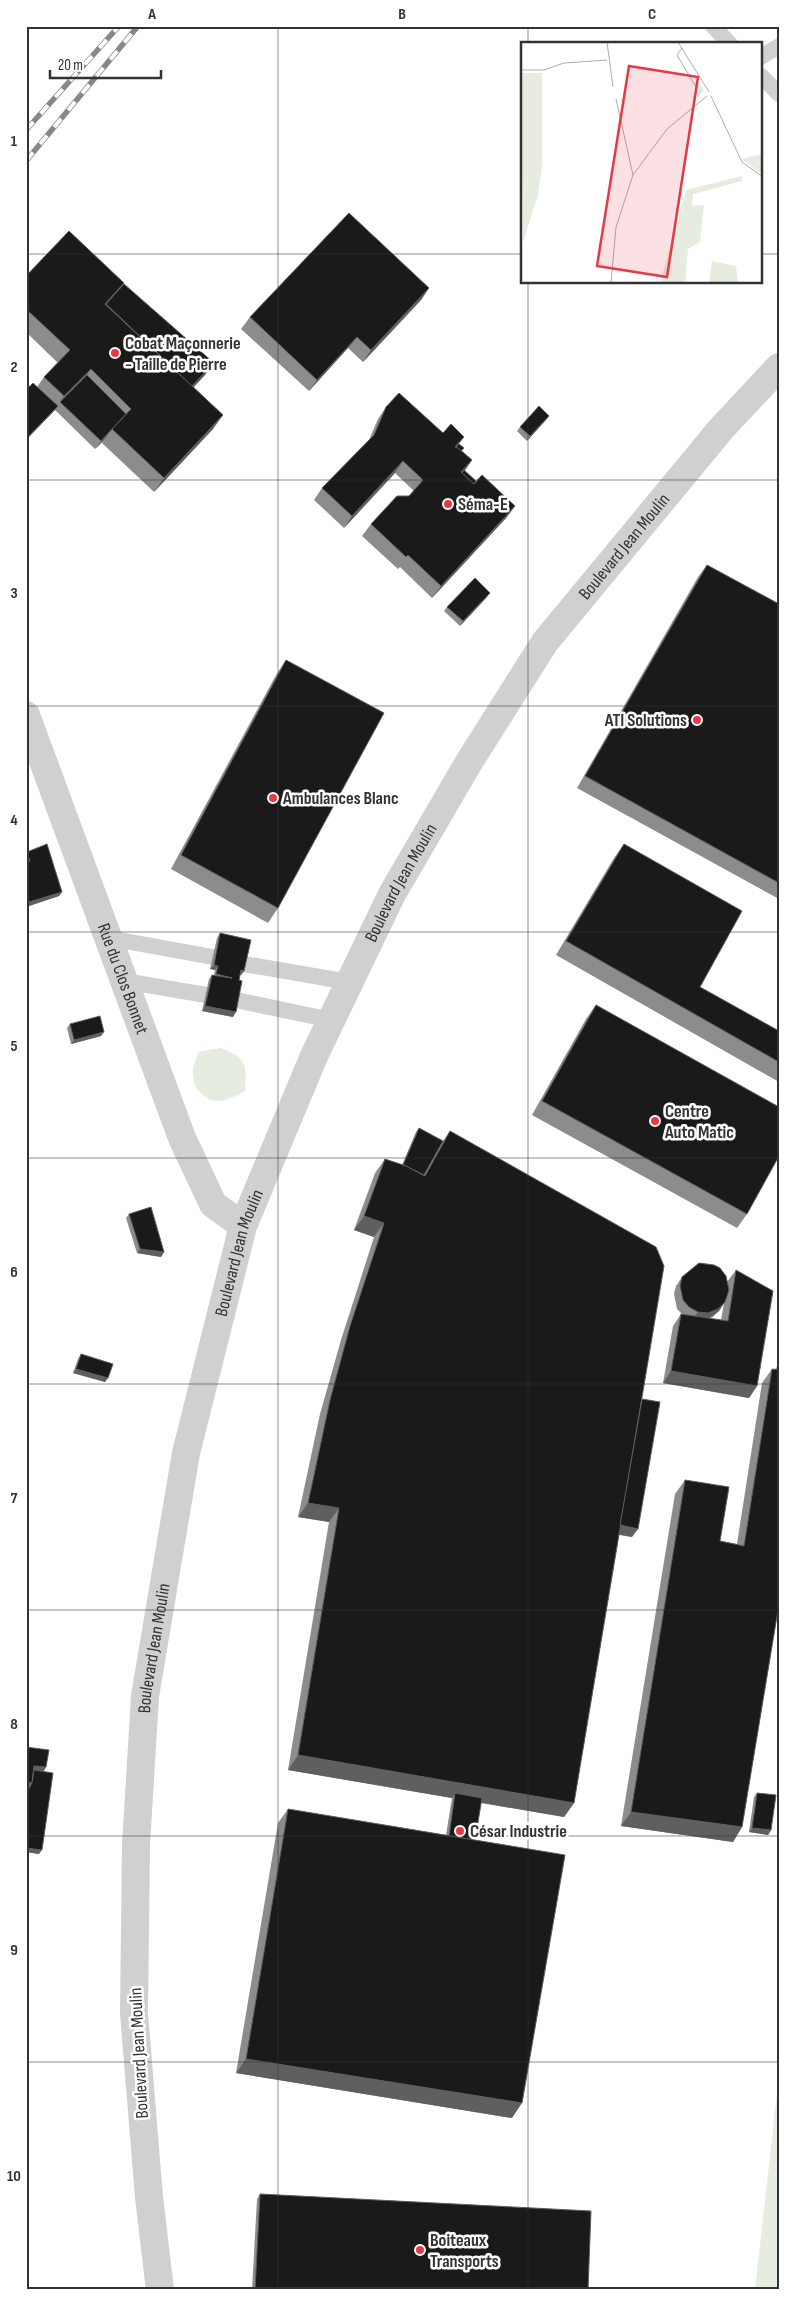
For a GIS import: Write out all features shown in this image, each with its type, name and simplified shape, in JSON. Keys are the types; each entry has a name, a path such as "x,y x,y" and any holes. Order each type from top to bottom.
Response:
{"street":[{"name":"Boulevard Jean Moulin","path":"160,2290 149,2197 134,2013 136,1845 145,1696 186,1453 243,1226 349,982 392,894 469,762 545,642 721,429 779,367"},
{"name":"Rue du Clos Bonnet","path":"26,715 182,1138 213,1204 243,1226"}],"lane":[{"path":"713,26 728,42"},
{"path":"762,56 779,46"},
{"path":"762,77 779,94"},
{"path":"108,938 213,957"},
{"path":"244,964 349,982"},
{"path":"124,982 206,995"},
{"path":"236,1000 331,1020"}],"shaded area":[{"path":"221,1048 241,1059 246,1074 245,1091 227,1099 216,1101 205,1096 198,1089 193,1078 193,1069 200,1051"},
{"path":"779,2076 779,2290 755,2290"}],"building":[{"path":"349,213 429,288 371,350 357,337 317,380 250,317"},
{"name":"Cobat Maçonnerie - Taille de Pierre","path":"69,231 124,283 105,304 223,415 164,478 112,429 131,409 91,369 64,396 44,377 70,350 26,309 26,276"},
{"path":"124,284 214,363 192,386 106,304"},
{"path":"87,375 126,414 101,441 60,402"},
{"path":"33,383 58,406 26,439 26,390"},
{"name":"Séma-E","path":"399,393 443,433 451,424 464,437 455,447 472,460 461,472 474,484 482,475 515,506 441,586 371,524 397,496 409,496 423,480 403,461 352,516 322,488 374,435 386,407"},
{"path":"539,406 549,416 530,436 520,427"},
{"path":"459,444 464,448 461,451 456,447"},
{"path":"464,470 476,481 474,484 462,473"},
{"name":"ATI Solutions","path":"707,565 779,604 779,883 585,776"},
{"path":"475,578 490,593 463,621 447,607"},
{"name":"Ambulances Blanc","path":"286,660 384,713 278,908 181,855"},
{"path":"47,844 62,892 26,903 26,863 30,861 27,852"},
{"path":"624,844 742,911 700,987 779,1031 779,1062 566,941"},
{"path":"220,933 251,940 244,971 241,970 239,980 242,981 236,1012 205,1006 212,975 232,978 216,974 218,966 214,965"},
{"name":"Centre Auto Matic","path":"596,1005 779,1107 779,1156 747,1214 542,1101"},
{"path":"100,1016 104,1032 74,1040 70,1024"},
{"path":"419,1128 443,1141 424,1175 403,1165"},
{"path":"450,1131 656,1247 664,1266 574,1803 298,1755 339,1508 308,1503 330,1400 350,1326 384,1223 364,1216 385,1159 406,1166 425,1176"},
{"path":"151,1207 164,1252 140,1249 129,1214"},
{"path":"699,1263 714,1265 720,1268 726,1276 729,1290 725,1302 718,1309 708,1313 698,1312 689,1307 683,1300 680,1286 682,1277"},
{"path":"736,1270 773,1291 757,1386 671,1371 681,1314 728,1321"},
{"path":"81,1354 113,1364 108,1378 76,1369"},
{"path":"772,1369 779,1370 779,1604 742,1827 631,1812 685,1480 729,1487 720,1541 744,1546"},
{"path":"642,1399 660,1402 638,1529 620,1525"},
{"path":"26,1747 49,1750 46,1767 34,1766 32,1783 26,1782"},
{"path":"34,1770 53,1773 42,1850 26,1848 26,1806"},
{"name":"César Industrie","path":"455,1793 482,1798 475,1840 449,1836"},
{"path":"757,1793 776,1795 771,1830 752,1828"},
{"path":"288,1809 565,1855 522,2103 246,2059"},
{"name":"Boiteaux Transports","path":"260,2194 591,2211 588,2290 255,2290"}],"railway":[{"path":"26,130 119,26"},
{"path":"26,161 138,26"}],"place":[{"name":"Cobat Maçonnerie - Taille de Pierre","path":"115,353"},
{"name":"Séma-E","path":"448,504"},
{"name":"ATI Solutions","path":"697,720"},
{"name":"Ambulances Blanc","path":"273,798"},
{"name":"Centre Auto Matic","path":"655,1121"},
{"name":"César Industrie","path":"460,1831"},
{"name":"Boiteaux Transports","path":"420,2250"}]}
